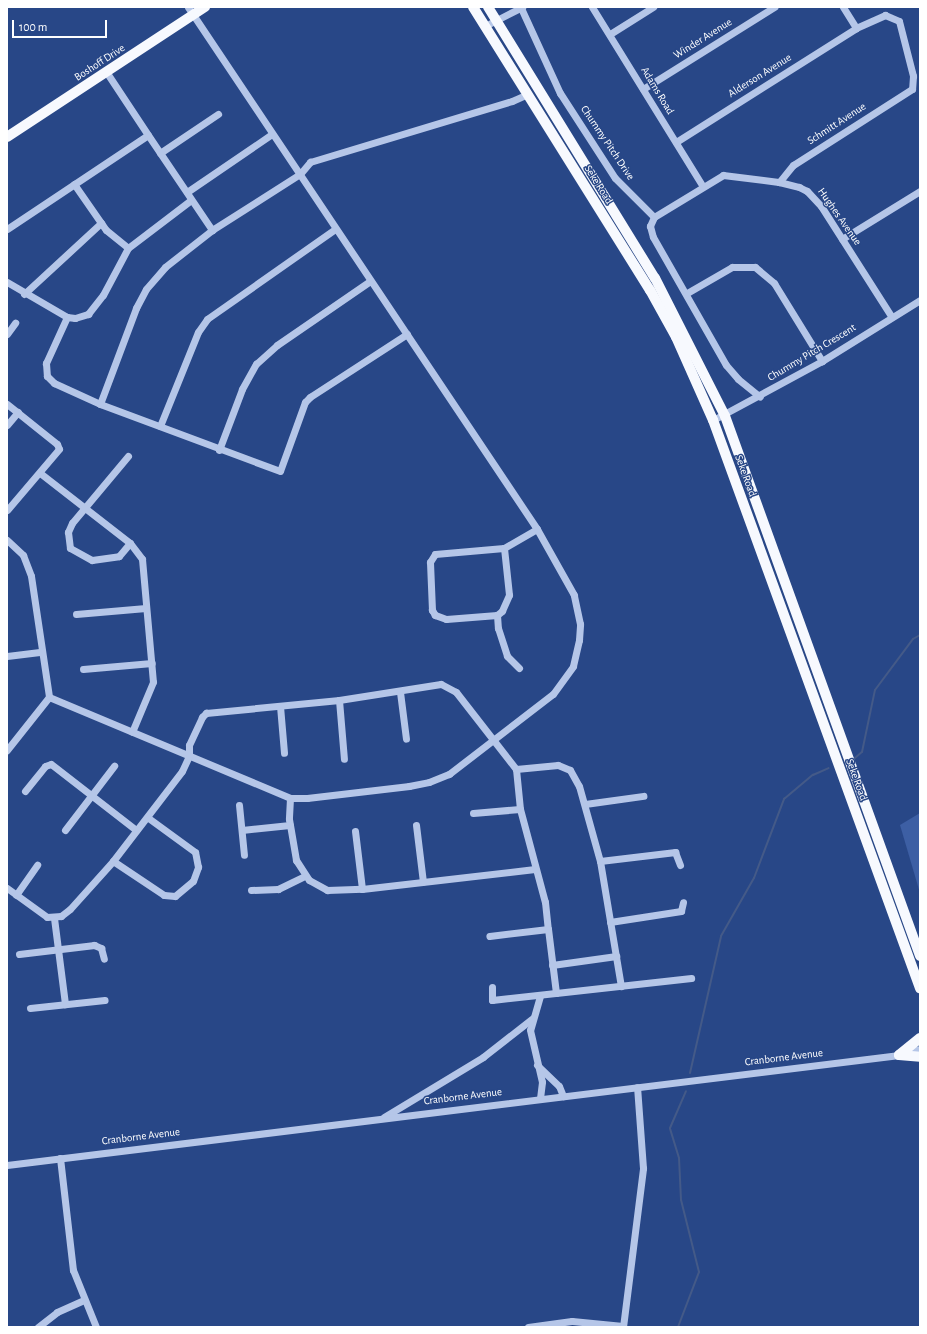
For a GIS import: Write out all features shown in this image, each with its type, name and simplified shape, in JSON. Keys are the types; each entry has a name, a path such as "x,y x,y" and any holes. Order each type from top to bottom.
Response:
{"main road":[{"name":"Boshoff Drive","path":"7,137 107,73 191,11 205,7"},
{"name":"Seke Road","path":"473,7 653,295 676,337 713,420 920,988"},
{"name":"Seke Road","path":"488,7 655,278 725,416 920,956"},
{"path":"899,1055 920,1038"},
{"path":"899,1055 920,1057"}],"street":[{"path":"485,26 522,7"},
{"name":"Chummy Pitch Drive","path":"522,7 560,93 615,178 654,217"},
{"name":"Adams Road","path":"592,7 703,187"},
{"path":"610,34 654,7"},
{"name":"Winder Avenue","path":"643,89 774,7"},
{"path":"843,7 856,28"},
{"path":"49,697 290,798 307,798 429,782 449,774 494,741 553,694 573,666 579,640 580,624 574,595 537,529 191,11"},
{"name":"Alderson Avenue","path":"676,142 856,28 885,15 899,21 913,76 912,89"},
{"path":"107,73 212,230"},
{"name":"Schmitt Avenue","path":"779,182 793,165 912,89"},
{"path":"100,404 122,342 146,289 165,267 212,230 300,174 310,162 512,101 528,94"},
{"path":"160,153 218,114"},
{"path":"187,192 272,134"},
{"path":"7,229 148,135"},
{"name":"Hughes Avenue","path":"654,217 703,187 727,175 779,182 807,191 814,197 891,316"},
{"path":"74,184 113,238 128,248"},
{"path":"842,239 920,191"},
{"path":"7,282 24,294 67,317 75,318 88,314 103,295 128,248 191,200"},
{"path":"654,217 650,231 687,293 732,374 760,397"},
{"path":"24,294 101,223"},
{"path":"160,426 198,332 205,322 336,229"},
{"path":"687,293 732,267 755,267 774,283 822,361"},
{"path":"219,450 242,388 256,364 277,345 370,281"},
{"name":"Chummy Pitch Crescent","path":"713,420 725,416 760,397 822,361 891,316 920,300"},
{"path":"67,317 46,363 47,376 54,383 100,404 219,450 280,471 305,402 310,397 406,334"},
{"path":"7,334 15,324"},
{"path":"7,404 59,446 56,453 40,473 7,510"},
{"path":"7,425 18,412"},
{"path":"128,456 70,528 69,543 72,550 97,561 122,554 130,543"},
{"path":"40,473 130,543 142,559 152,663 152,689 132,732"},
{"path":"504,548 509,595 507,604 497,615 446,619 435,615 432,610 430,562 435,554 439,552 504,548 537,529"},
{"path":"7,540 26,560 34,587 49,697 7,750"},
{"path":"76,614 146,608"},
{"path":"497,615 498,628 507,656 519,668"},
{"path":"7,656 42,652"},
{"path":"83,669 152,663"},
{"path":"7,888 40,914 54,918 70,909 113,861 182,771 190,756 189,745 202,717 206,713 339,700 400,692 441,684 456,692 516,769 520,809 545,902 556,993"},
{"path":"400,692 406,739"},
{"path":"339,700 344,759"},
{"path":"280,706 284,753"},
{"path":"25,791 45,766 51,764 90,796 136,830"},
{"path":"516,769 551,764 570,770 585,804 600,861 621,986"},
{"path":"65,830 114,766"},
{"path":"585,804 643,796"},
{"path":"290,798 290,825 293,853 305,876 318,886 334,892 535,869"},
{"path":"239,805 244,855"},
{"path":"473,813 520,809"},
{"path":"113,861 164,896 175,896 193,881 198,867 195,852 147,817"},
{"path":"242,830 290,825"},
{"path":"416,825 423,882"},
{"path":"355,831 362,889"},
{"path":"600,861 675,852 680,865"},
{"path":"16,895 37,865"},
{"path":"251,890 278,888 305,876"},
{"path":"610,922 681,911 683,902"},
{"path":"54,918 65,1004"},
{"path":"489,936 548,929"},
{"path":"19,954 98,946 103,951 104,959"},
{"path":"552,965 616,956"},
{"path":"492,987 492,1000 540,996 691,978"},
{"path":"540,996 530,1030 537,1052 537,1065 542,1082 540,1098"},
{"path":"30,1008 105,1000"},
{"path":"382,1118 483,1057 533,1018"},
{"name":"Cranborne Avenue","path":"7,1165 540,1098 899,1055 920,1049"},
{"path":"537,1065 559,1086 563,1096"},
{"path":"528,1327 572,1321 623,1327 643,1168 637,1087"},
{"path":"60,1158 73,1270 96,1327"},
{"path":"38,1327 57,1312 84,1300"}],"shaded area":[{"path":"920,813 920,893 900,825"}],"waterway":[{"path":"855,758 862,752 875,690 913,639 920,635"},
{"path":"690,1073 721,936 754,878 784,799 813,775 829,768"},
{"path":"678,1327 699,1272 681,1200 679,1158 670,1128 686,1091"}]}
